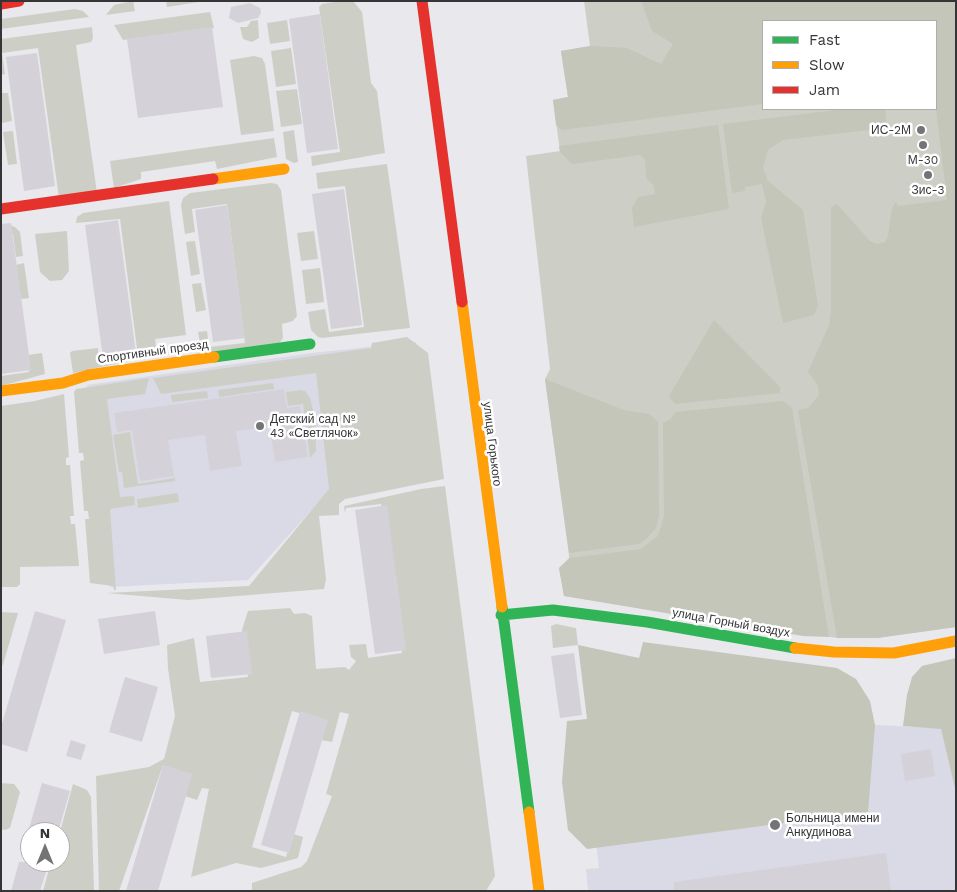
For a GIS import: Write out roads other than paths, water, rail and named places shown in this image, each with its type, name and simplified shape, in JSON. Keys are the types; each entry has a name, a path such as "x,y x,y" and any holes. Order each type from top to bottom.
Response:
{"street":[{"path":"1,4 19,1"},
{"name":"улица Горького","path":"422,1 501,615 539,891"},
{"path":"1,209 284,168"},
{"name":"Спортивный проезд","path":"1,391 63,383 88,375 310,344"},
{"name":"улица Горный воздух","path":"501,615 553,610 648,622 792,648 834,652 894,653 956,641"}],"place":[{"name":"ИС-2М","path":"921,130"},
{"name":"М-30","path":"923,145"},
{"name":"Зис-3","path":"928,175"},
{"name":"Детский сад № 43 «Светлячок»","path":"260,426"},
{"name":"Больница имени Анкудинова","path":"775,825"}]}
